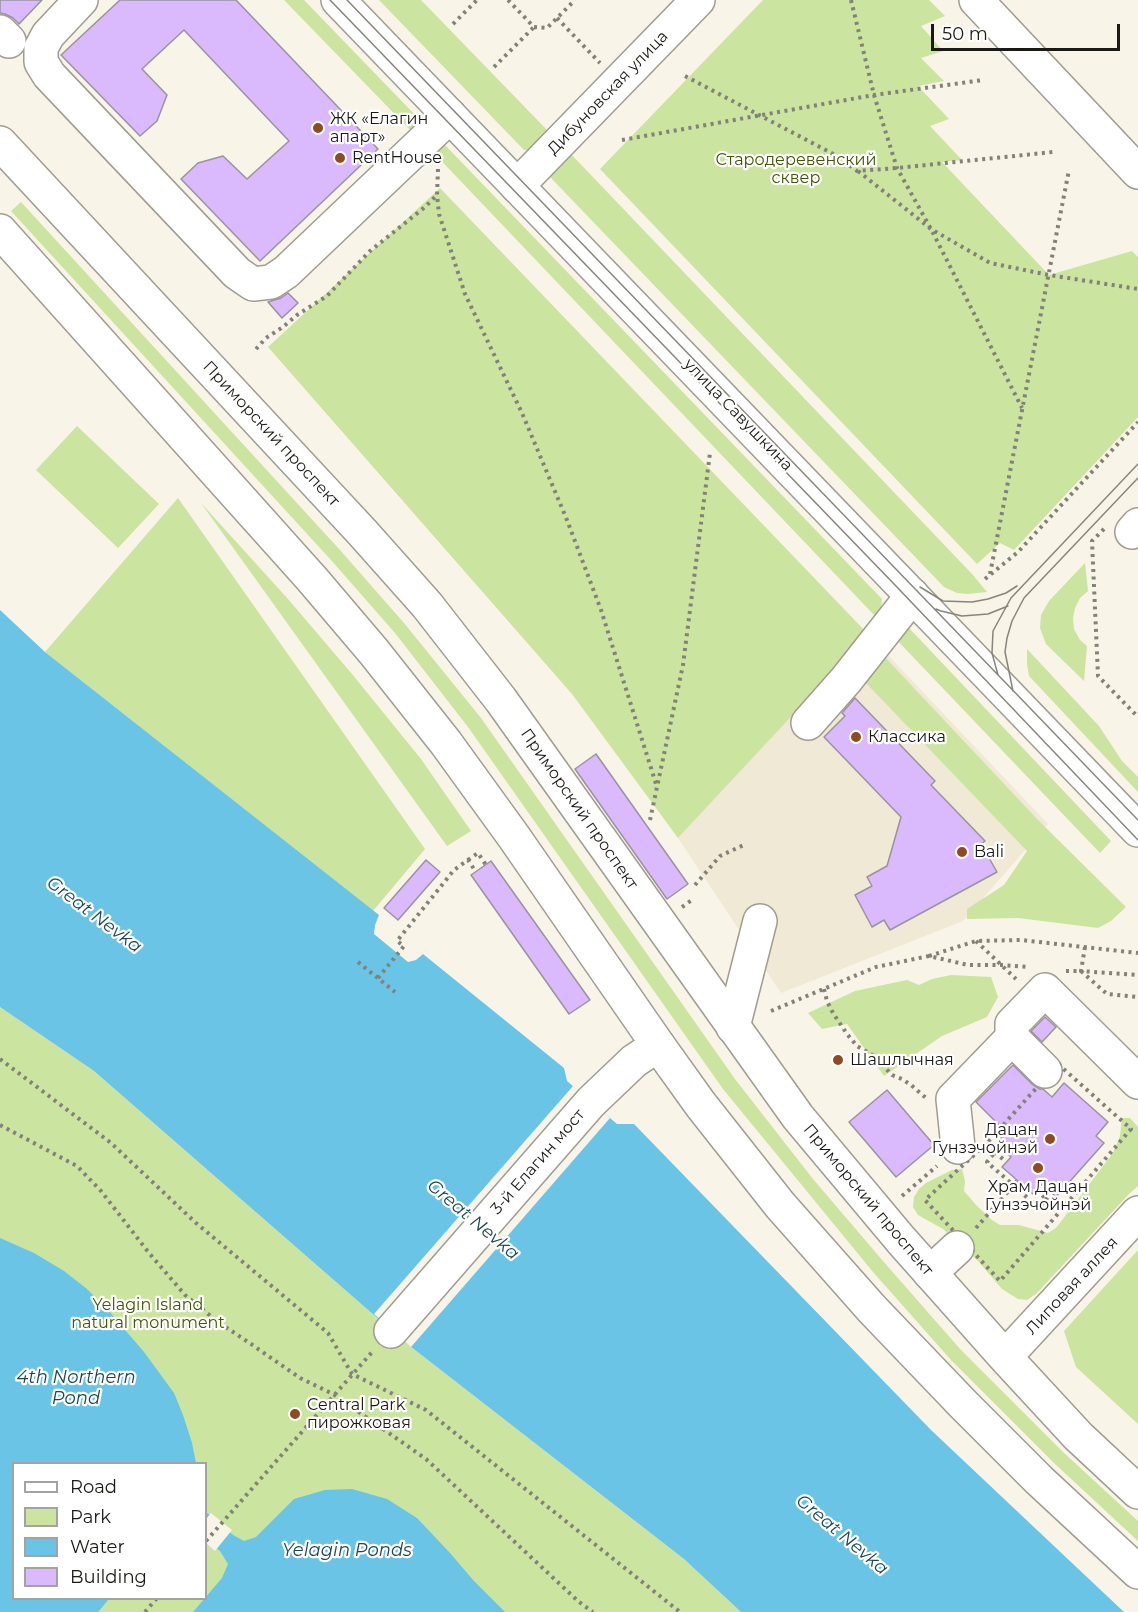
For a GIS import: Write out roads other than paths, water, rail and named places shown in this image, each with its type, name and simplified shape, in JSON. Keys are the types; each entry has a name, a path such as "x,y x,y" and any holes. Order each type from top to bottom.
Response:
{"main road":[{"path":"81,0 48,35 41,48 41,62 49,75 229,265 253,284 271,282 286,272 450,116"},
{"name":"улица Савушкина","path":"339,0 1138,830"},
{"name":"Дибуновская улица","path":"517,186 698,0"},
{"path":"976,0 1138,172"},
{"name":"Приморский проспект","path":"0,143 427,605 501,700 798,1117 930,1273 1005,1357 1078,1436 1138,1492"},
{"path":"0,231 312,579 374,652 446,743 514,837 701,1105 780,1205 872,1309 1039,1480 1138,1572"},
{"path":"808,723 846,680 912,595"},
{"path":"733,1027 760,921"},
{"path":"972,1145 953,1099 1012,1038 1012,1024 1034,983 1044,990 1138,1082"},
{"path":"1012,1038 1045,1071"},
{"name":"3-й Елагин мост","path":"391,1330 591,1102 634,1061 658,1045"},
{"name":"Липовая аллея","path":"1005,1357 1138,1213"},
{"path":"930,1273 960,1245"}],"water":[{"name":"Great Nevka","path":"0,610 45,652 379,915 374,934 408,962 416,960 423,954 564,1068 567,1081 617,1124 634,1124 931,1430 1124,1612 741,1612 684,1559 406,1343 94,1071 0,1007"},
{"name":"4th Northern Pond","path":"0,1238 34,1253 64,1271 108,1310 144,1352 174,1393 192,1443 196,1462 12,1462 12,1600 108,1600 98,1612 0,1612"},
{"name":"Yelagin Ponds","path":"352,1489 387,1499 417,1518 505,1612 193,1612 203,1600 207,1600 207,1596 222,1578 228,1564 220,1551 207,1541 207,1513 233,1535 244,1541 256,1537 294,1499 325,1490"}],"tram line":[{"path":"330,0 1138,840"},
{"path":"347,0 1138,820"},
{"path":"998,675 992,653 993,631 1011,598 1138,464"},
{"path":"1013,691 1005,652 1012,621 1024,598 1138,478"},
{"path":"920,587 943,601 972,602 1006,593 1017,586"},
{"path":"936,609 962,616 988,614 1008,606"}],"place":[{"name":"ЖК «Елагин апарт»","path":"318,128"},
{"name":"RentHouse","path":"340,158"},
{"name":"Классика","path":"856,737"},
{"name":"Bali","path":"962,852"},
{"name":"Шашлычная","path":"838,1060"},
{"name":"Дацан Гунзэчойнэй","path":"1050,1139"},
{"name":"Храм Дацан Гунзэчойнэй","path":"1038,1168"},
{"name":"Central Park пирожковая","path":"295,1414"}],"park label":[{"name":"Стародеревенский сквер","path":"796,169"},
{"name":"Yelagin Island natural monument","path":"148,1314"}]}
